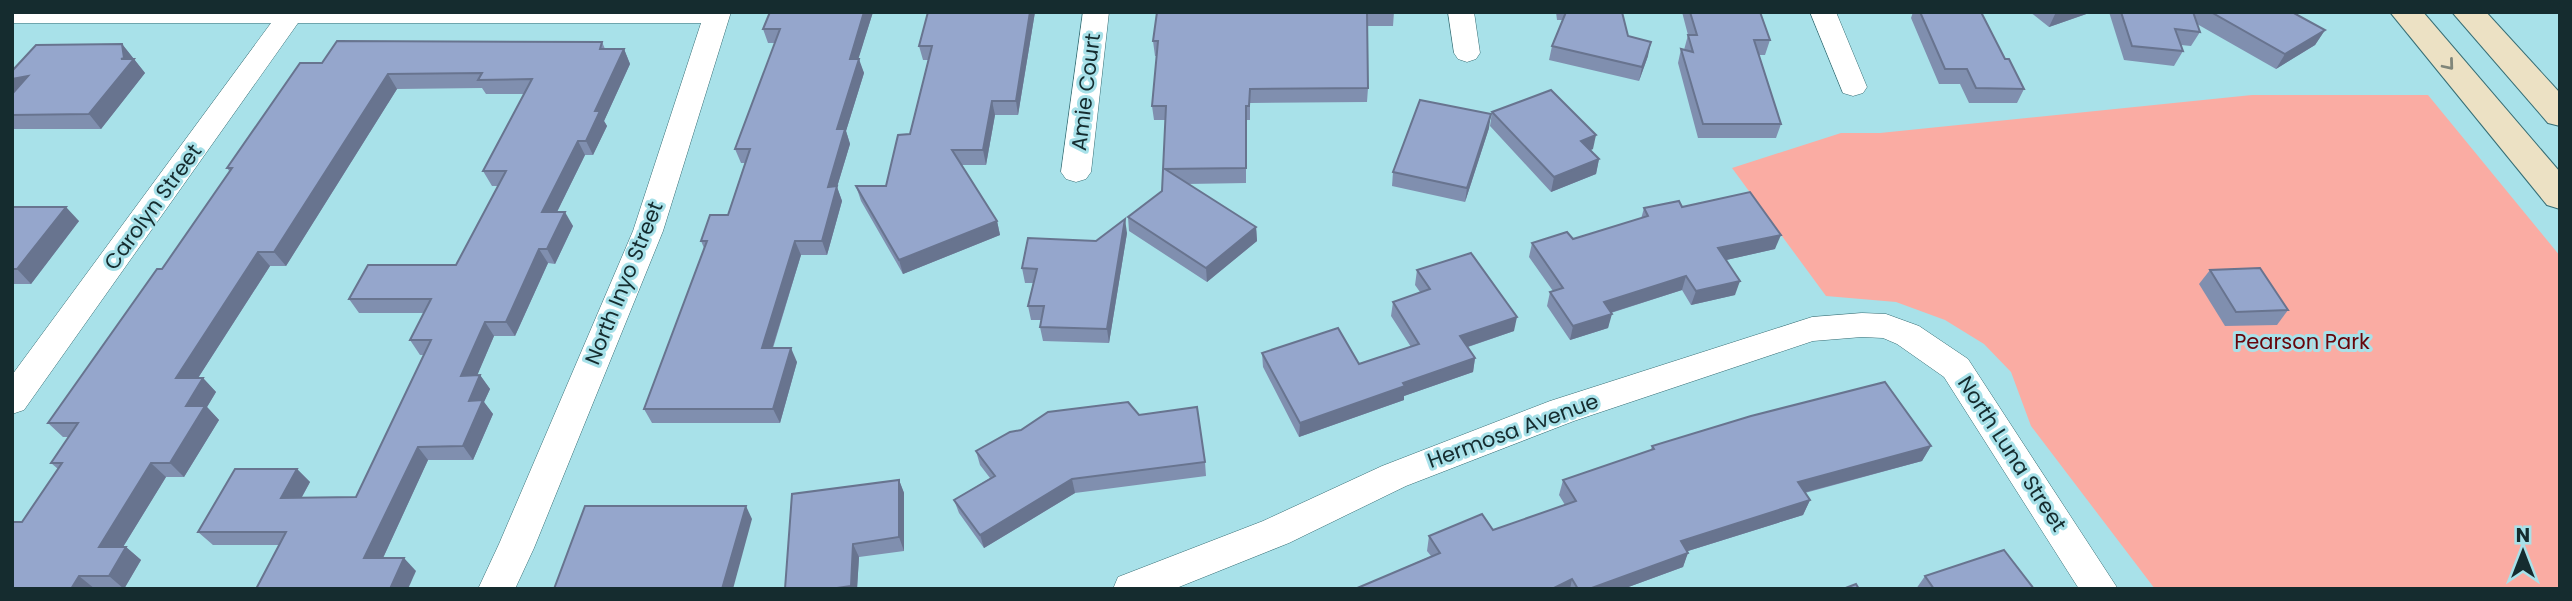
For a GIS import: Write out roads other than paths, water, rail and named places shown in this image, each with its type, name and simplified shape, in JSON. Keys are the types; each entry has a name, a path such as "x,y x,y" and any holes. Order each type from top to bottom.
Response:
{"street":[{"name":"Amie Court","path":"1076,172 1096,12"},
{"path":"1461,12 1467,53"},
{"path":"1823,12 1853,87"},
{"path":"2406,12 2560,197"},
{"path":"2468,12 2560,116"},
{"path":"12,15 717,14"},
{"name":"North Inyo Street","path":"496,589 516,548 648,231 717,14"},
{"name":"Carolyn Street","path":"12,401 27,360 291,15"},
{"name":"Hermosa Avenue","path":"1131,589 1276,533 1394,476 1562,411 1812,329 1862,325 1886,327 1908,335"},
{"name":"North Luna Street","path":"1908,335 1956,368 2100,589"}],"park label":[{"name":"Pearson Park","path":"2302,342"}]}
